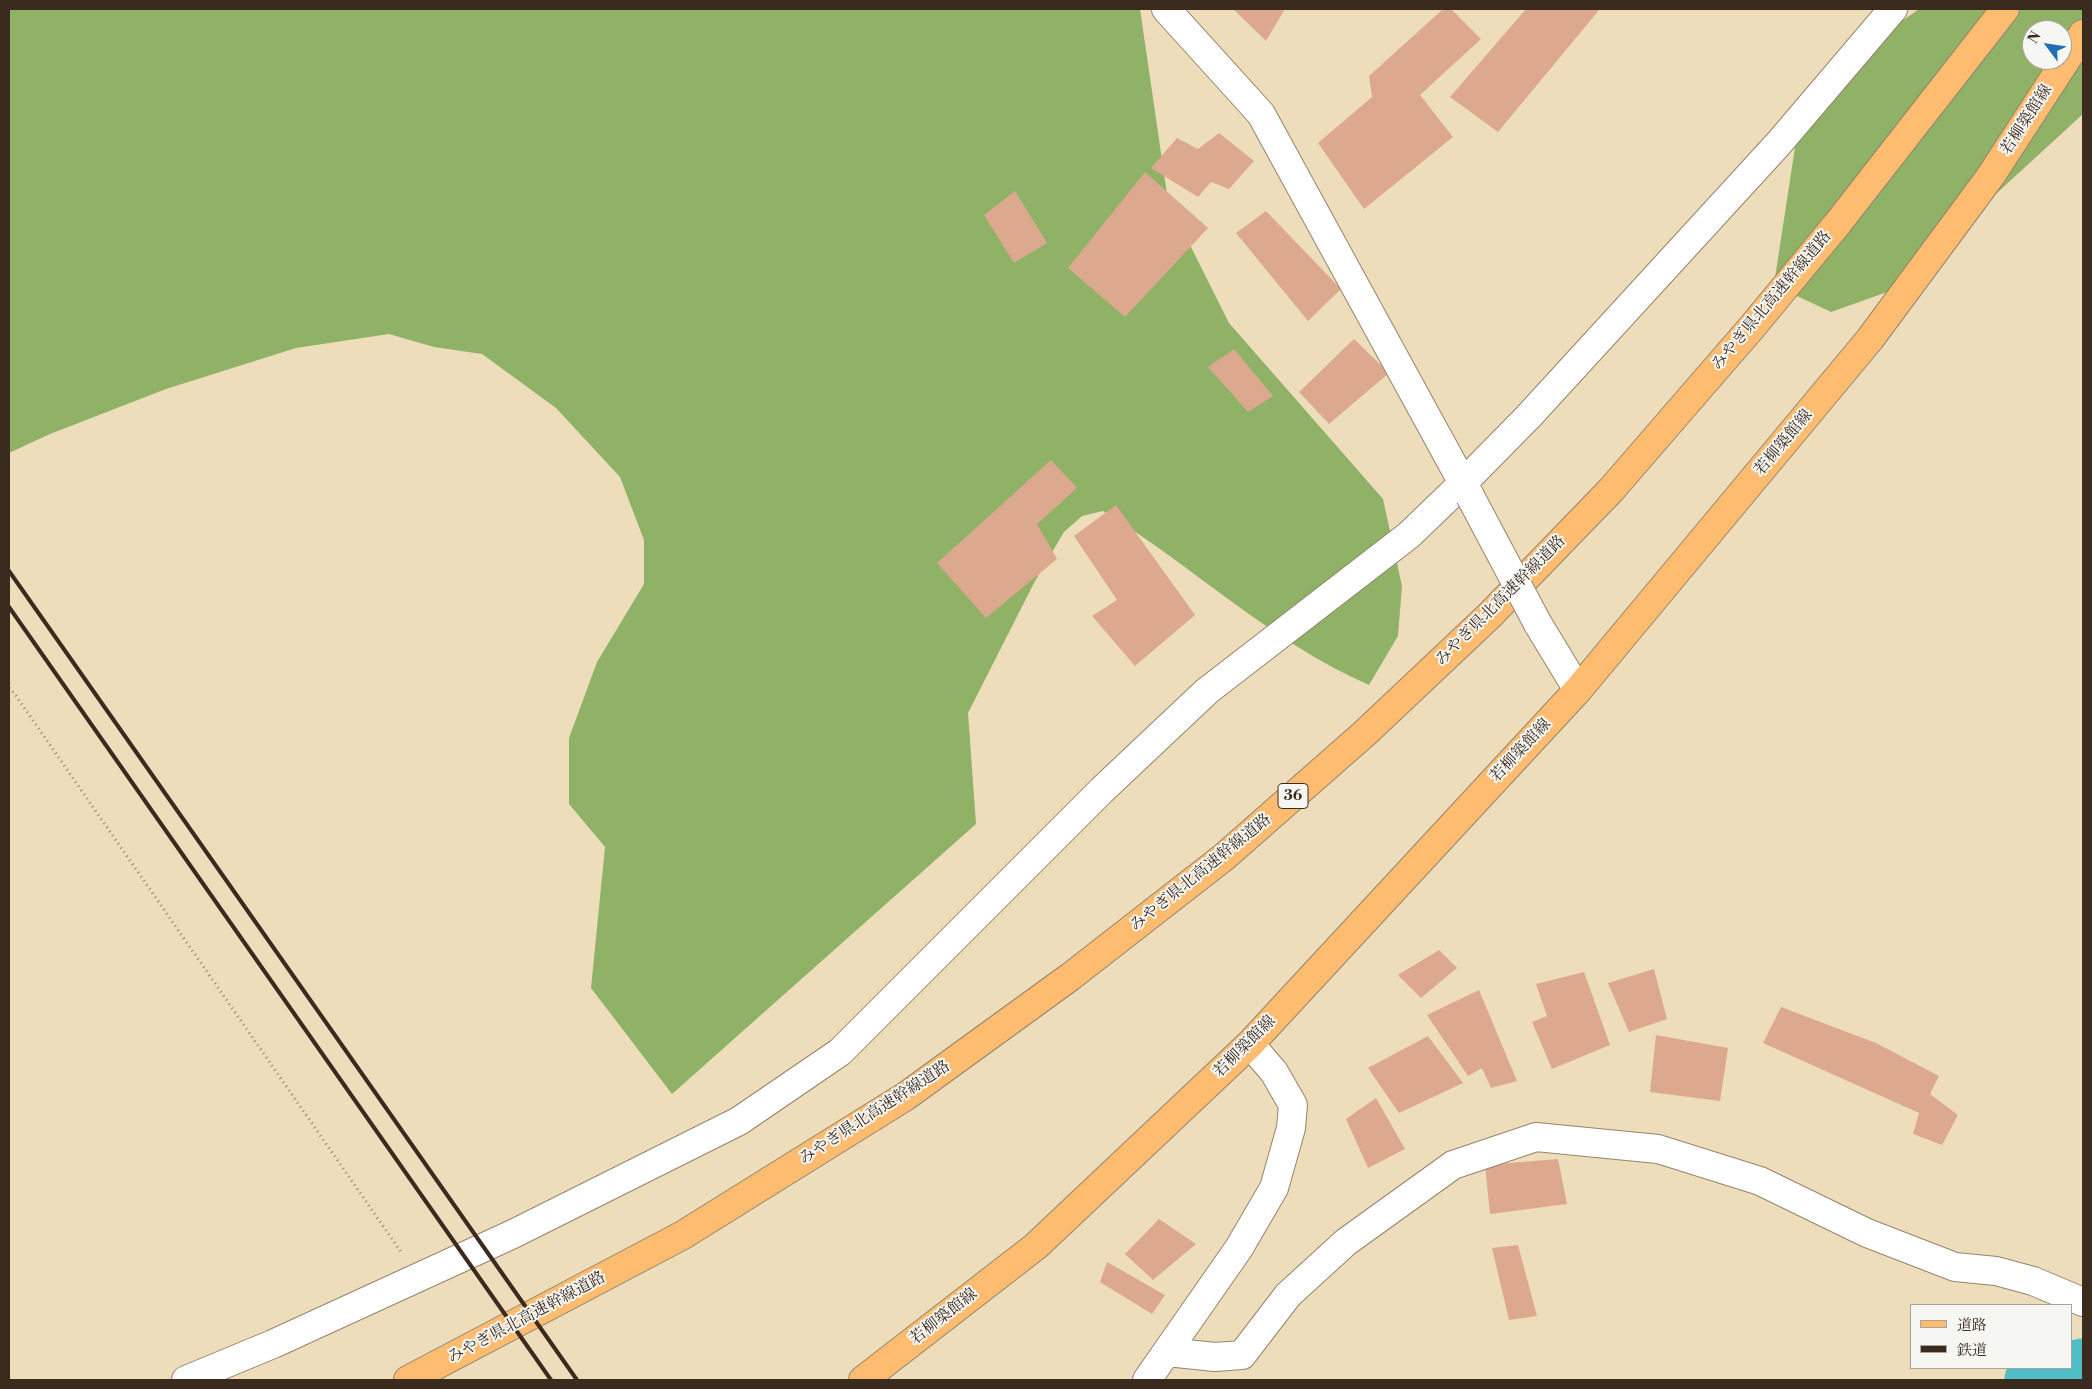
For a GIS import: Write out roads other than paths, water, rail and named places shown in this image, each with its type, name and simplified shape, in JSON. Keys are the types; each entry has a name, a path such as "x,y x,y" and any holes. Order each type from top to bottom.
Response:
{"main road":[{"name":"みやぎ県北高速幹線道路","path":"408,1380 683,1235 906,1096 1070,977 1224,857 1365,733 1489,616 1611,490 1752,327 1832,230 2005,9"},
{"name":"若柳築館線","path":"863,1380 1036,1246 1250,1044 1578,690 1870,340 1990,177 2083,34"}],"street":[{"path":"1166,9 1260,114 1467,489 1538,624 1578,690"},
{"path":"186,1380 273,1344 513,1234 740,1121 840,1052 1102,790 1207,691 1467,489 1528,417 1772,150 1893,9"},
{"path":"1147,1380 1239,1248 1274,1188 1291,1128 1293,1105 1274,1072 1250,1044"},
{"path":"1167,1352 1215,1357 1242,1355 1288,1295 1346,1242 1452,1165 1536,1137 1658,1150 1760,1180 1867,1233 1955,1267 1996,1271 2033,1281 2083,1302"}],"waterway":[{"path":"2035,1380 2083,1369"}],"railway":[{"path":"9,571 577,1380"},
{"path":"9,607 551,1380"}]}
